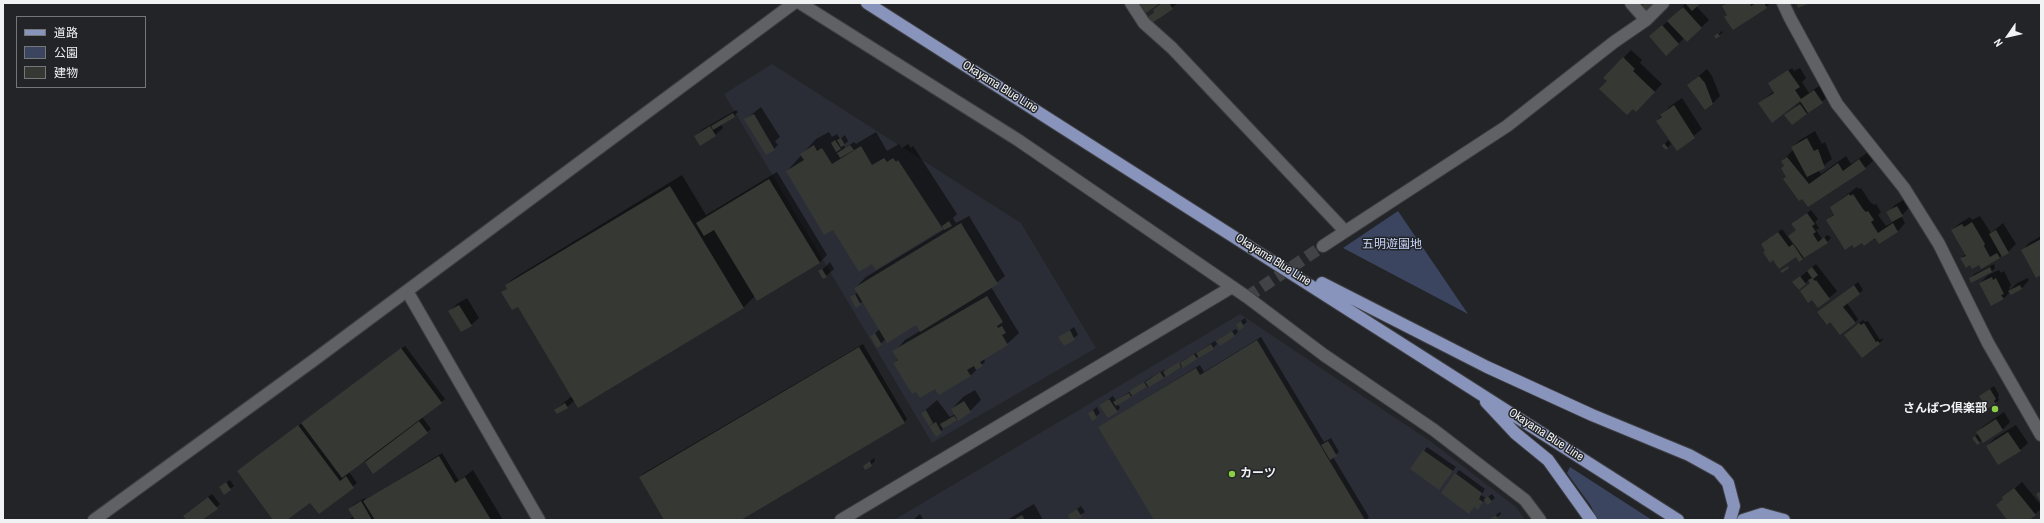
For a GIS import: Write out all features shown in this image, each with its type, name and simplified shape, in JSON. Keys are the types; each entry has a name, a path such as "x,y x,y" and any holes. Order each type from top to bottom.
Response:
{"main road":[{"name":"Okayama Blue Line","path":"867,3 1258,250 1678,520"},
{"path":"1258,250 1487,367 1592,415 1689,455 1718,471 1728,483 1734,506 1730,520"},
{"path":"1473,388 1515,433 1548,460 1591,520"},
{"path":"1744,520 1762,514 1784,520"}],"street":[{"path":"94,520 407,291 794,3"},
{"path":"800,3 1018,140 1247,297 1324,355 1434,430 1525,500 1540,520"},
{"path":"1131,3 1144,23 1172,48 1344,230"},
{"path":"1631,3 1646,20"},
{"path":"1323,246 1344,230 1507,126 1614,42 1646,20 1663,3"},
{"path":"1783,3 1837,104 1904,188 1939,244 1988,342 2041,435"},
{"path":"841,520 1232,287"},
{"path":"407,291 539,520"}],"shaded area":[{"path":"772,64 1021,223 1096,348 932,443 724,94"},
{"path":"1240,314 1430,441 1516,507 1525,520 894,520"}],"green space":[{"name":"五明遊園地","path":"1398,211 1468,314 1343,248"},
{"path":"1570,467 1652,520 1597,520 1591,506 1567,473"}],"building":[{"path":"1139,3 1160,3 1146,13"},
{"path":"1162,3 1169,3 1173,9 1152,23 1148,17 1154,12 1153,10"},
{"path":"1645,3 1657,3 1645,15 1639,9"},
{"path":"1685,3 1701,3 1692,11"},
{"path":"1727,3 1750,3 1751,6 1756,3 1764,3 1767,8 1733,30 1724,17 1727,15 1722,6"},
{"path":"1796,3 1810,3 1798,8"},
{"path":"1683,7 1702,28 1687,42 1667,21"},
{"path":"1662,25 1679,44 1666,56 1649,36"},
{"path":"1718,33 1720,36 1716,39 1714,36"},
{"path":"1623,57 1635,69 1633,71 1655,92 1636,112 1633,109 1627,115 1599,89 1607,81 1603,78"},
{"path":"1788,70 1800,87 1795,90 1801,99 1814,90 1823,103 1808,113 1800,101 1772,123 1758,103 1774,93 1768,83"},
{"path":"1699,76 1705,83 1713,104 1705,110 1687,85"},
{"path":"1800,104 1807,114 1792,125 1784,115"},
{"path":"1674,105 1695,138 1677,151 1656,121 1662,117 1660,115"},
{"path":"733,113 735,117 713,130 711,126"},
{"path":"754,114 775,150 766,155 744,119"},
{"path":"710,126 716,136 700,146 694,136"},
{"path":"841,138 845,145 841,147 837,140"},
{"path":"1807,138 1814,151 1818,149 1825,168 1807,177 1791,147"},
{"path":"835,140 841,149 836,152 831,143"},
{"path":"1664,143 1668,148 1666,150 1662,146"},
{"path":"814,145 817,151 822,148 832,164 861,146 872,165 884,158 887,162 893,158 896,162 898,160 943,229 876,270 872,264 859,272 833,230 824,235 786,171 804,160 800,154"},
{"path":"850,145 854,150 840,158 837,153"},
{"path":"1787,157 1809,184 1838,163 1843,171 1859,159 1866,169 1808,207 1802,199 1799,201 1783,179 1786,177 1781,168 1784,166 1781,161"},
{"path":"769,179 820,263 757,301 714,230 704,236 696,223"},
{"path":"670,186 744,308 578,408 518,307 512,310 501,292 507,289 505,285"},
{"path":"1849,194 1851,196 1853,194 1863,209 1866,212 1868,211 1874,220 1871,222 1878,233 1893,223 1898,232 1879,244 1875,238 1864,246 1862,243 1854,248 1852,245 1845,250 1826,220 1834,215 1830,207"},
{"path":"1897,206 1903,216 1892,222 1886,212"},
{"path":"1807,213 1815,224 1812,226 1816,232 1813,234 1818,242 1824,237 1828,243 1804,258 1788,236 1796,230 1791,224"},
{"path":"949,221 952,226 944,230 942,226"},
{"path":"1972,222 1985,244 1984,246 1990,257 1997,253 2000,258 1981,269 1979,265 1972,269 1970,265 1966,268 1960,258 1966,256 1951,230 1962,224 1964,227"},
{"path":"961,223 998,284 920,332 916,325 887,343 854,288"},
{"path":"1996,230 2009,253 2002,257 1989,234"},
{"path":"1778,232 1789,247 1793,244 1803,259 1799,262 1796,257 1779,269 1773,260 1770,263 1763,252 1765,251 1761,244"},
{"path":"2041,239 2041,275 2036,278 2021,250"},
{"path":"1788,266 1789,268 1782,273 1780,271"},
{"path":"1812,267 1818,275 1813,279 1815,281 1816,280 1830,299 1818,308 1812,300 1808,303 1800,291 1810,283 1808,280 1812,278 1807,271"},
{"path":"1990,267 1992,272 1971,283 1969,278"},
{"path":"822,269 827,277 823,279 818,271"},
{"path":"1800,276 1806,284 1799,290 1792,282"},
{"path":"1992,277 1993,280 1996,278 2004,294 2001,295 2004,299 1991,306 1979,283"},
{"path":"1854,285 1860,294 1843,307 1856,323 1840,335 1830,322 1827,325 1817,312"},
{"path":"2020,285 2022,289 2011,295 2008,291"},
{"path":"855,294 861,305 856,308 850,297"},
{"path":"987,296 1003,322 997,326 998,328 1002,326 1006,333 1002,335 1008,345 980,362 983,366 976,370 974,366 967,370 971,376 939,395 935,389 920,398 916,392 912,394 893,363 898,360 892,351"},
{"path":"459,305 472,326 461,332 448,311"},
{"path":"1241,321 1244,327 1239,330 1236,324"},
{"path":"1859,323 1861,325 1864,323 1876,342 1878,341 1880,344 1862,358 1844,335"},
{"path":"1070,330 1075,340 1064,346 1058,337"},
{"path":"1232,331 1235,336 1220,346 1216,341"},
{"path":"875,333 882,345 877,348 870,336"},
{"name":"カーツ","path":"1257,340 1365,520 1154,520 1098,427 1196,368 1200,375"},
{"path":"1211,344 1214,349 1199,358 1196,353"},
{"path":"859,347 905,423 741,520 664,520 639,477"},
{"path":"401,348 442,403 342,478 301,423"},
{"path":"1194,354 1197,359 1183,368 1180,363"},
{"path":"1179,362 1181,367 1166,377 1163,372"},
{"path":"1160,372 1164,378 1149,387 1145,382"},
{"path":"1144,382 1147,387 1132,396 1129,391"},
{"path":"1990,389 1996,399 1994,401 1996,404 1987,409 1979,396"},
{"path":"1129,393 1131,397 1116,406 1113,402"},
{"path":"1109,399 1118,412 1108,418 1099,405"},
{"path":"964,401 971,412 958,421 951,409"},
{"path":"565,403 568,408 557,414 554,410"},
{"path":"926,410 933,423 929,426 921,413"},
{"path":"1093,410 1097,418 1092,421 1088,413"},
{"path":"954,416 957,420 943,429 940,424"},
{"path":"1996,419 2003,430 1983,443 1976,432"},
{"path":"419,421 428,433 373,474 365,462"},
{"path":"936,422 942,433 936,437 929,426"},
{"path":"298,425 340,481 346,476 354,488 319,514 310,503 287,520 273,520 237,471"},
{"path":"2008,432 2021,451 1998,465 1986,446"},
{"path":"1975,436 1980,443 1977,445 1972,438"},
{"path":"1328,441 1337,456 1330,460 1321,445"},
{"path":"1423,450 1453,471 1439,490 1410,469"},
{"path":"439,456 455,483 465,477 491,520 375,520 363,501"},
{"path":"870,461 872,466 865,470 863,466"},
{"path":"1455,473 1482,493 1479,499 1483,502 1478,510 1474,507 1469,514 1441,493"},
{"path":"226,482 231,490 224,495 219,487"},
{"path":"2014,488 2036,515 2029,520 2007,520 1996,505 2003,499 2002,497"},
{"path":"2041,491 2041,503 2036,494"},
{"path":"1488,496 1492,502 1487,505 1484,499"},
{"path":"208,497 218,509 202,520 187,520 183,516"},
{"path":"361,501 372,520 355,520 348,509"},
{"path":"1077,509 1082,517 1076,520 1071,520 1068,515"},
{"path":"1022,515 1025,520 1013,520"},
{"path":"1496,515 1498,519 1492,520 1491,518"}],"tunnel":[{"path":"1247,297 1323,246"}],"place":[{"name":"さんぱつ倶楽部","path":"1995,409"},
{"name":"カーツ","path":"1232,474"}]}
